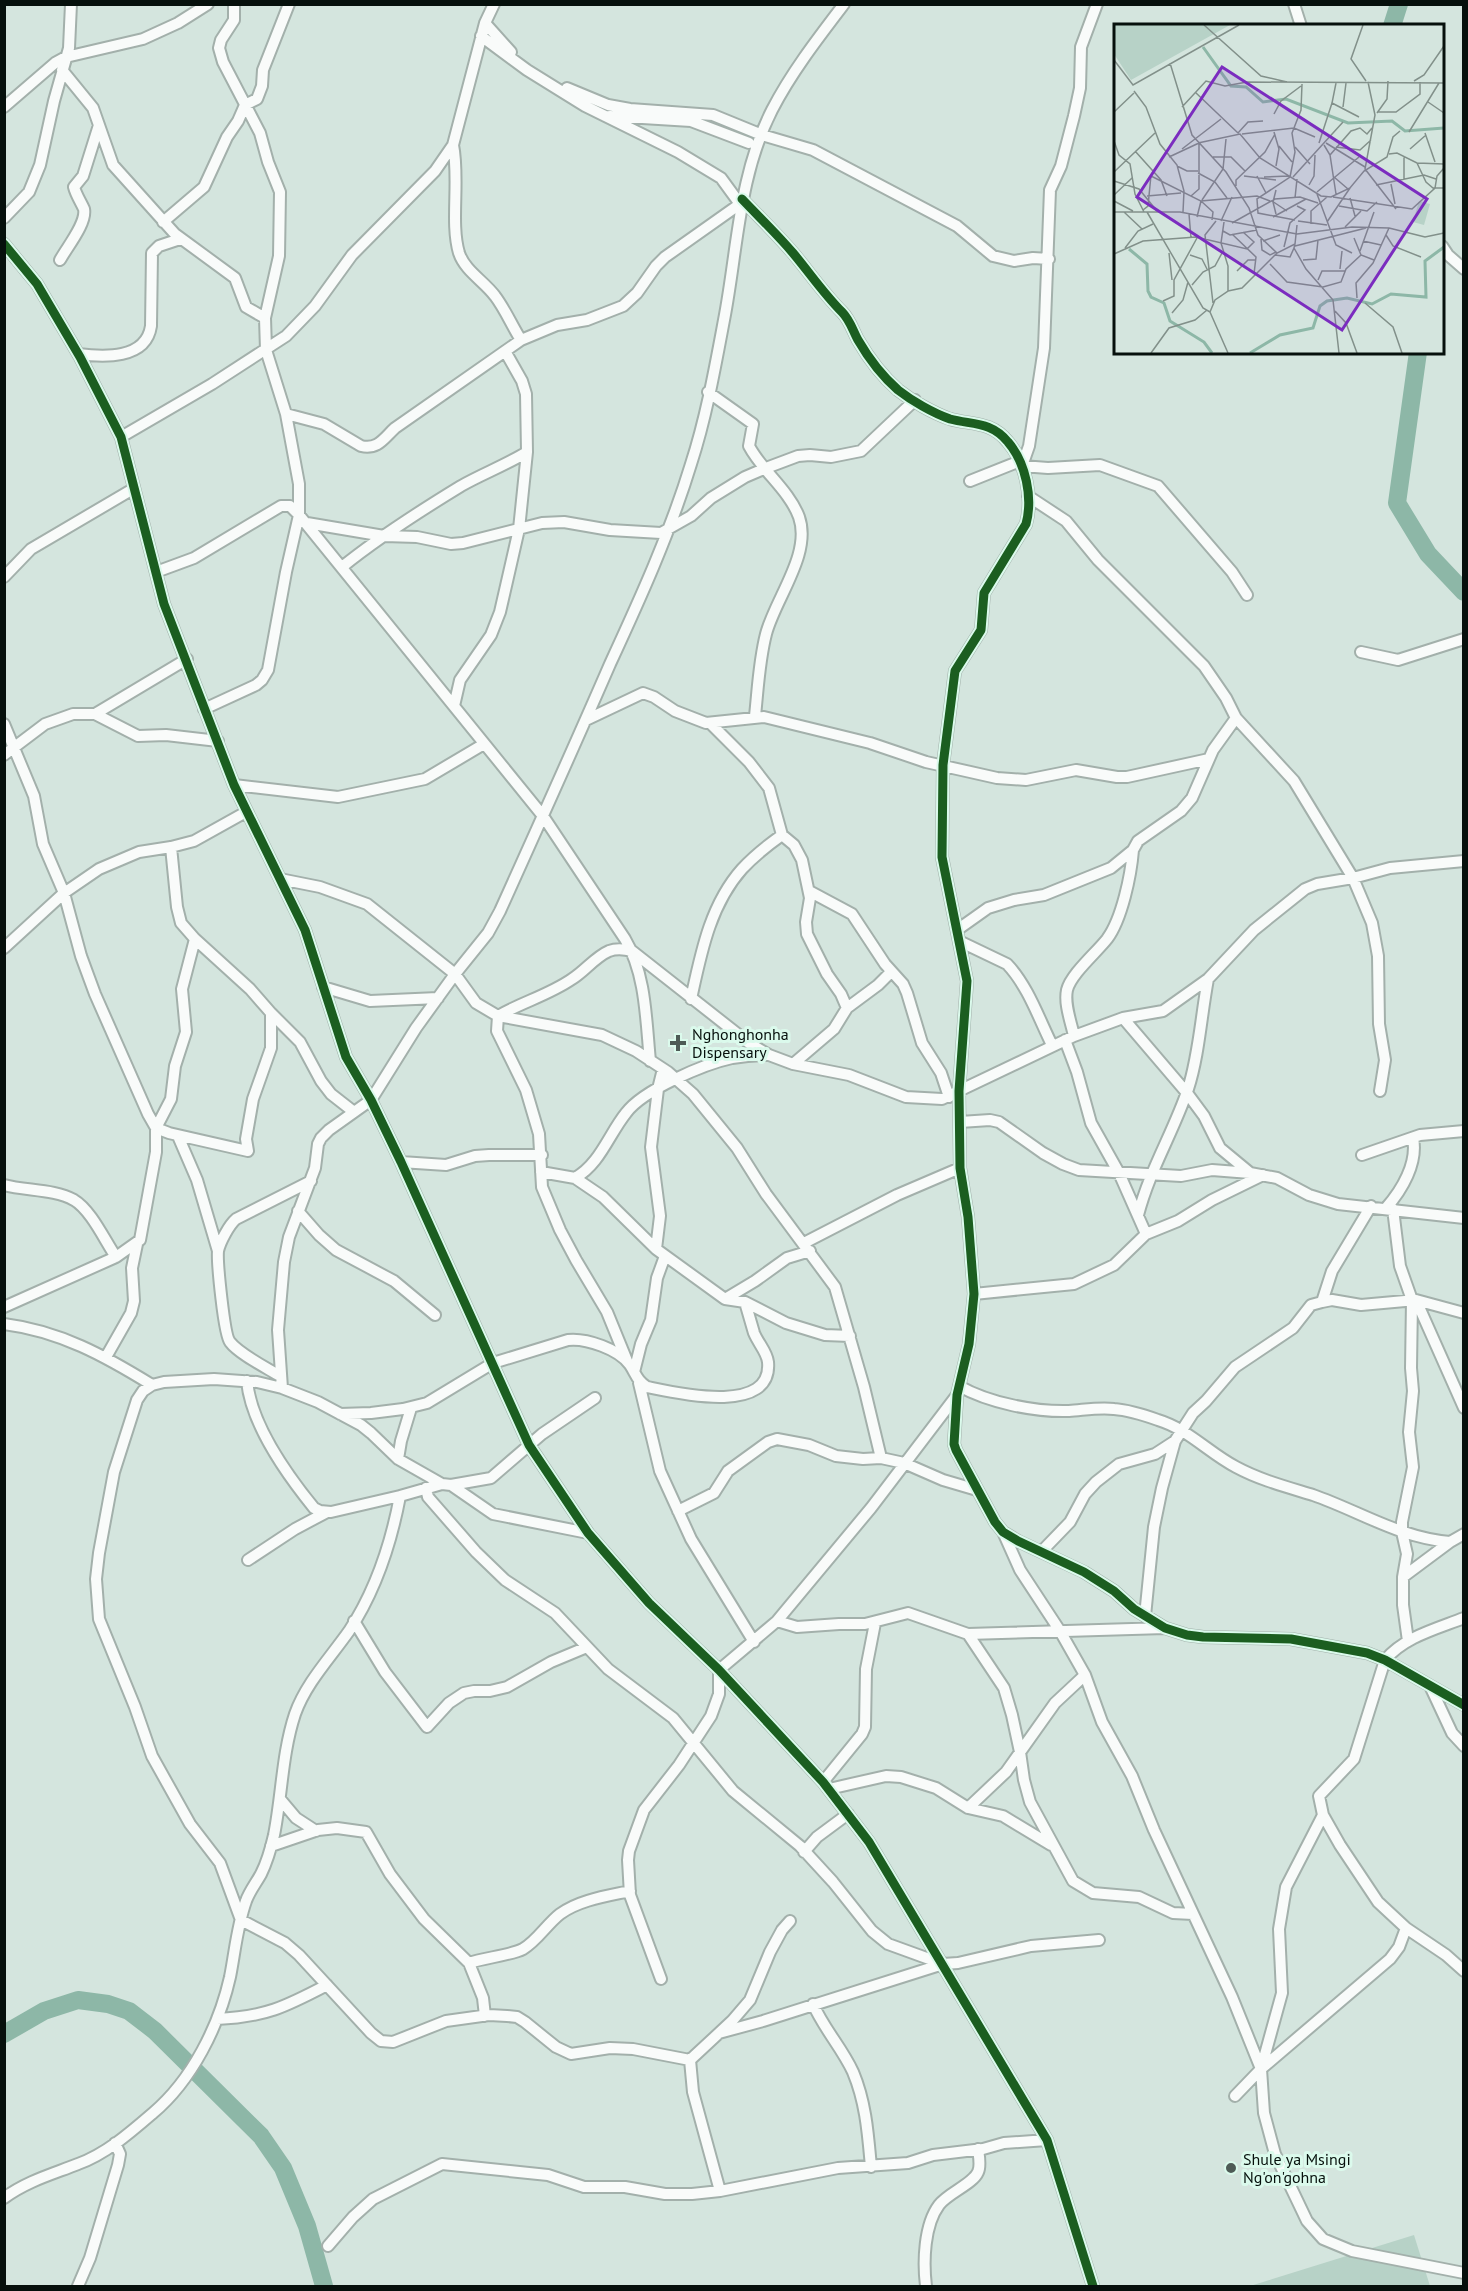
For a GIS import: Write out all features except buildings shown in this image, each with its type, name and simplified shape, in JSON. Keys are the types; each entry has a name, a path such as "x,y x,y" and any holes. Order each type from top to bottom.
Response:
{"street":[{"path":"4,218 32,188 40,165 66,57 71,4"},
{"path":"4,107 55,63 66,57 143,39 178,23 208,4"},
{"path":"204,709 256,685 268,670 286,572 303,519 286,414 266,350 265,318 279,256 280,192 260,133 223,62 219,48 221,40 234,20 234,4"},
{"path":"163,222 204,187 245,105 257,99 262,86 263,70 289,4"},
{"path":"494,4 481,36 453,145 456,167 456,231 460,255 473,273 496,297 521,340"},
{"path":"282,1388 278,1330 284,1262 289,1238 318,1159 318,1144 321,1138 371,1100 416,1028 494,923 586,720 669,528 692,461 724,323 745,182 771,111 844,4"},
{"path":"1021,463 1029,446 1044,348 1050,190 1060,166 1079,99 1081,47 1097,4"},
{"path":"1294,4 1301,24"},
{"path":"485,23 506,48 557,83 595,100 630,109 713,116 762,135 813,150 957,226 993,256 1014,261 1033,258 1048,259"},
{"path":"481,36 527,70 603,116 678,152 721,178 741,202 791,251 842,312 876,368 900,391 953,420 977,423 998,432 1007,440 1021,463 1028,496 1026,524 984,593 981,630 955,671 943,765 942,857 967,981 954,1094 960,1122 960,1168 968,1217 974,1294 969,1344 958,1391 954,1444 977,1490 1003,1532 1020,1570 1060,1631 1085,1675 1102,1722 1132,1776 1232,1997 1261,2069 1268,2134 1298,2205 1314,2231 1323,2239 1352,2251 1464,2273"},
{"path":"62,70 93,108 113,165 180,239 231,274 237,282 246,307 265,318"},
{"path":"603,116 690,122 749,143"},
{"path":"60,260 81,227 84,211 74,187 83,176 99,125"},
{"path":"121,437 286,336 315,306 352,255 428,178 453,145"},
{"path":"286,414 316,421 361,446 373,447 382,442 395,428 521,340 557,325 587,320 623,306 637,293 665,257 741,202"},
{"path":"78,354 110,357 143,343 151,326 153,251 180,239"},
{"path":"4,244 37,284 78,354 121,437 164,604 234,785 306,930 346,1057 371,1100 401,1162 529,1445 588,1533 650,1603 719,1670 826,1785 869,1842 1047,2140 1093,2286"},
{"path":"1444,248 1448,255 1464,269"},
{"path":"454,706 460,680 491,635 501,612 519,529 526,452 525,388 505,351"},
{"path":"708,392 751,421 754,428 749,446 794,508 802,533 796,561 769,621 765,636 760,660 755,716"},
{"path":"303,519 384,536 417,537 456,544 542,523 564,522 610,531 661,533 691,516 711,498 745,477 766,468 804,455 831,457 856,454 867,447 915,400"},
{"path":"342,567 384,536 460,487 526,452"},
{"path":"970,481 1021,463 1055,468 1100,465 1158,486 1232,572 1247,595"},
{"path":"4,577 31,549 133,489"},
{"path":"1028,496 1066,521 1098,560 1196,657 1211,675 1236,718 1294,781 1353,878 1372,923 1378,956 1379,1024 1385,1060 1380,1090"},
{"path":"156,572 194,558 281,506 290,506 303,519 543,816 632,951 749,1043 769,1054 793,1064 837,1071 906,1097 936,1100 954,1094 1070,1038 1123,1018 1163,1011 1208,979 1254,930 1305,889 1317,884 1353,878 1390,868 1464,861"},
{"path":"1361,652 1398,660 1464,639"},
{"path":"4,755 45,724 66,715 95,714 187,659"},
{"path":"586,720 643,693 692,719 711,724 755,716 870,742 926,762 997,778 1026,780 1076,770 1126,777 1209,759"},
{"path":"95,714 138,736 173,736 218,741"},
{"path":"1146,1234 1119,1173 1091,1123 1070,1038 1068,987 1112,932 1120,911 1133,850 1138,840 1181,811 1191,798 1212,750 1236,718"},
{"path":"4,724 34,796 46,853 64,893 81,956 95,994 156,1128 178,1136 206,1140 248,1151 246,1138 253,1100 271,1048 271,1013"},
{"path":"711,724 763,780 773,801 782,835 794,845 800,855 809,891 807,933 826,974 841,994 847,1008"},
{"path":"234,785 338,797 424,779 484,744"},
{"path":"4,948 64,893 105,866 139,852 194,841 246,812"},
{"path":"691,999 710,924 718,905 741,870 782,835"},
{"path":"171,847 177,907 181,923 195,939 250,989 300,1042 321,1081 331,1094 354,1112"},
{"path":"958,935 988,908 1014,900 1044,895 1105,872 1133,850"},
{"path":"280,879 320,887 361,900 455,974 476,1003 498,1017 602,1035 626,1045 663,1068 693,1094 722,1127 766,1194 835,1287 881,1458"},
{"path":"809,891 852,914 891,972 903,984 922,1044 954,1094"},
{"path":"958,935 1012,970 1025,990 1052,1046"},
{"path":"106,1357 131,1313 134,1301 132,1268 142,1233 156,1152 156,1128 171,1100 175,1066 186,1032 182,989 195,939"},
{"path":"498,1017 517,1006 543,996 574,978 609,951 624,949 632,951"},
{"path":"632,951 642,995 650,1061"},
{"path":"793,1064 834,1029 847,1008 878,985 891,972"},
{"path":"1138,1215 1150,1175 1187,1093 1193,1074 1208,979"},
{"path":"323,987 370,1001 438,998"},
{"path":"498,1017 497,1031 526,1090 540,1134 542,1187 560,1230 607,1312 627,1361 639,1383 658,1464 691,1539 754,1642"},
{"path":"1123,1018 1144,1046 1187,1093 1204,1116 1220,1148 1250,1173"},
{"path":"575,1178 591,1166 630,1108 675,1078 730,1059 769,1054"},
{"path":"634,1372 641,1344 651,1320 661,1253 660,1216 651,1147 663,1068"},
{"path":"960,1122 990,1120 999,1122 1063,1164 1079,1170 1150,1175 1189,1175 1212,1170 1250,1173 1277,1178 1309,1195 1338,1204 1464,1218"},
{"path":"1362,1155 1413,1138 1464,1131"},
{"path":"178,1136 200,1188 218,1251 227,1338 234,1346 280,1376"},
{"path":"1413,1138 1412,1164 1389,1209 1400,1266 1464,1408"},
{"path":"401,1162 446,1165 475,1156 542,1155"},
{"path":"725,1299 787,1258 897,1195 960,1168"},
{"path":"541,1172 575,1178 603,1197 661,1253 725,1299 745,1302 786,1323 815,1332 832,1336 850,1336"},
{"path":"974,1294 1074,1284 1114,1265 1146,1234 1178,1221 1212,1200 1263,1175"},
{"path":"218,1251 234,1220 311,1181"},
{"path":"4,1185 58,1195 76,1202 94,1223 116,1257"},
{"path":"1322,1302 1332,1271 1371,1206"},
{"path":"298,1211 336,1250 394,1281 435,1315"},
{"path":"4,1307 116,1257 137,1244"},
{"path":"1145,1616 1156,1518 1175,1441 1193,1413 1234,1367 1293,1328 1311,1305 1322,1302 1332,1300 1361,1305 1414,1300 1464,1313"},
{"path":"1408,1641 1403,1605 1403,1577 1407,1554 1402,1522 1413,1467 1409,1432 1413,1391 1411,1368 1414,1300"},
{"path":"639,1383 653,1388 722,1399 761,1387 767,1370 767,1360 755,1335 745,1302"},
{"path":"4,1324 59,1335 106,1357 152,1385"},
{"path":"339,1414 411,1408 427,1403 493,1364 568,1340 591,1341 627,1361"},
{"path":"588,1533 527,1519 500,1516 487,1510 447,1485 398,1459 371,1432 304,1395 247,1381 214,1379 164,1382 152,1385 143,1391 137,1400 114,1472 97,1569 99,1619 135,1707 152,1756 190,1824 220,1863 241,1920 285,1943 381,2041 393,2042 446,2021 485,2016 517,2017 556,2047 572,2054 616,2049 646,2051 690,2060"},
{"path":"247,1381 251,1401 275,1453 314,1508 328,1512"},
{"path":"958,1391 1033,1408 1066,1411 1109,1408 1126,1410 1166,1423 1239,1468 1285,1488 1321,1499 1426,1540 1450,1542"},
{"path":"719,1670 777,1621 828,1562 958,1391"},
{"path":"248,1560 295,1529 328,1512 426,1488 491,1478 563,1418 595,1398"},
{"path":"398,1459 411,1408"},
{"path":"678,1511 714,1493 728,1471 773,1440 809,1445 836,1456 881,1458 904,1463 943,1480 977,1490"},
{"path":"1042,1551 1070,1522 1090,1489 1115,1467 1124,1461 1155,1454 1175,1441"},
{"path":"426,1488 428,1497 487,1563 512,1586 555,1613 620,1679 667,1713 733,1791 804,1852 833,1882 872,1931 888,1944 943,1964"},
{"path":"4,2198 32,2181 80,2163 116,2143 156,2111 193,2067 217,2019 230,1979 246,1901 262,1872 271,1846 291,1727 298,1707 368,1598 393,1529 400,1496"},
{"path":"1003,1532 1095,1579 1165,1628 1203,1637 1291,1639 1367,1653 1385,1660 1464,1705"},
{"path":"1403,1577 1464,1534"},
{"path":"777,1621 797,1627 875,1623 898,1614 908,1613 968,1634 1165,1628"},
{"path":"1464,1618 1408,1641 1395,1649 1385,1660 1354,1759 1319,1796 1323,1815 1373,1896 1406,1928 1446,1955 1464,1971"},
{"path":"354,1621 385,1672 428,1727 449,1704 464,1693 507,1687 551,1662 587,1647"},
{"path":"826,1785 865,1727 867,1717 866,1669 875,1623"},
{"path":"968,1634 1004,1688 1030,1803 1073,1881 1087,1891 1139,1897 1173,1913 1193,1914"},
{"path":"661,1979 636,1916 630,1890 628,1860 639,1819 649,1802 679,1765 715,1707 719,1694 719,1670"},
{"path":"968,1808 1006,1772 1055,1703 1085,1675"},
{"path":"1431,1688 1452,1733 1464,1746"},
{"path":"826,1785 886,1776 901,1777 936,1788 968,1808 1004,1816 1052,1846"},
{"path":"280,1799 296,1818 315,1831"},
{"path":"804,1852 817,1837 848,1814"},
{"path":"1261,2069 1282,1993 1279,1929 1286,1887 1323,1815"},
{"path":"271,1846 315,1831 337,1828 366,1832 390,1874 424,1919 469,1964 483,1998 485,2016"},
{"path":"469,1964 487,1957 520,1950 569,1908 630,1890"},
{"path":"690,2060 750,2000 770,1952 782,1930 790,1921"},
{"path":"1236,2096 1261,2069 1390,1959 1399,1947 1406,1928"},
{"path":"719,2033 763,2022 943,1964 958,1963 1031,1946 1099,1940"},
{"path":"217,2019 257,2016 292,2003 327,1984"},
{"path":"813,2004 853,2071 867,2116 871,2167"},
{"path":"690,2060 693,2092 720,2192"},
{"path":"328,2246 353,2217 373,2199 442,2164 548,2175 584,2187 625,2187 665,2194 720,2192 838,2168 909,2163 933,2156 1022,2141 1047,2140"},
{"path":"78,2286 90,2258 118,2165 120,2154 116,2143"},
{"path":"926,2286 925,2265 929,2230 936,2210 943,2200 977,2175 980,2166 978,2149"}],"green space":[{"path":"1414,2235 1430,2286 1250,2286"}],"waterway":[{"path":"1393,24 1399,4"},
{"path":"1418,354 1397,503 1428,554 1464,592"},
{"path":"4,2034 44,2011 78,2000 108,2004 129,2011 155,2031 261,2136 283,2168 307,2226 324,2286"}],"cycle path":[{"path":"742,199 787,246 845,315 867,354 892,385 923,406 950,419 988,427 1002,435 1019,460 1028,492 1026,524 984,593 981,630 955,671 943,765 942,857 967,981 959,1091 960,1168 968,1217 974,1294 969,1344 957,1395 954,1444 956,1450 995,1522 1003,1532 1084,1572 1114,1591 1134,1609 1165,1628 1203,1637 1291,1639 1367,1653 1385,1660 1464,1705"},
{"path":"4,244 37,284 80,357 121,437 164,604 234,785 305,930 346,1057 371,1100 401,1162 529,1445 588,1533 649,1603 719,1670 823,1782 869,1842 1047,2140 1093,2286"}],"place":[{"name":"Nghonghonha Dispensary","path":"678,1043"},
{"name":"Shule ya Msingi Ng'on'gohna","path":"1231,2168"}]}
